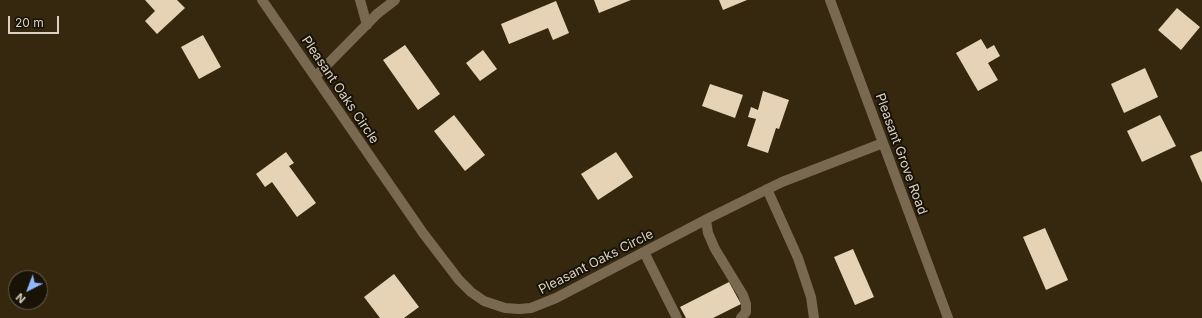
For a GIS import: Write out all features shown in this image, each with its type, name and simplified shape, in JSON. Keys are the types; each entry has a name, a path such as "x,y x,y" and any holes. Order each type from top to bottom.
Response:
{"street":[{"name":"Pleasant Oaks Circle","path":"262,0 316,76 387,182 459,280 471,292 484,301 505,308 531,308 556,298 767,189 883,143"},
{"path":"360,0 367,25"},
{"path":"316,76 377,14 395,0"},
{"name":"Pleasant Grove Road","path":"830,0 948,318"},
{"path":"767,189 798,258 811,297 814,318"},
{"path":"706,220 708,233 714,248 743,295 746,304 746,312 741,318"},
{"path":"644,252 677,318"}],"building":[{"path":"145,0 177,0 185,8 157,34 145,21 155,11"},
{"path":"594,0 631,0 599,13"},
{"path":"719,0 747,0 723,10"},
{"path":"556,1 569,33 553,40 548,28 509,44 501,24"},
{"path":"1177,8 1200,27 1181,50 1158,30"},
{"path":"203,35 221,67 199,79 181,47"},
{"path":"981,39 987,49 994,45 1000,56 988,63 998,80 978,91 956,53"},
{"path":"405,45 440,94 418,110 383,60"},
{"path":"483,50 497,69 480,81 466,63"},
{"path":"1145,68 1158,97 1124,113 1111,84"},
{"path":"710,84 743,95 735,118 702,106"},
{"path":"763,91 789,100 779,129 776,128 768,153 747,146 756,119 748,117 751,107 758,110"},
{"path":"454,115 485,155 465,171 434,131"},
{"path":"1160,115 1176,146 1142,162 1127,131"},
{"path":"1202,151 1202,183 1190,156"},
{"path":"286,152 294,163 289,166 316,203 297,217 272,182 265,187 256,174"},
{"path":"616,152 633,177 598,200 581,174"},
{"path":"1045,228 1068,280 1046,290 1023,237"},
{"path":"853,249 874,297 855,305 834,257"},
{"path":"394,274 419,307 404,318 380,318 364,297"},
{"path":"729,282 741,304 713,318 686,318 680,307"}]}
